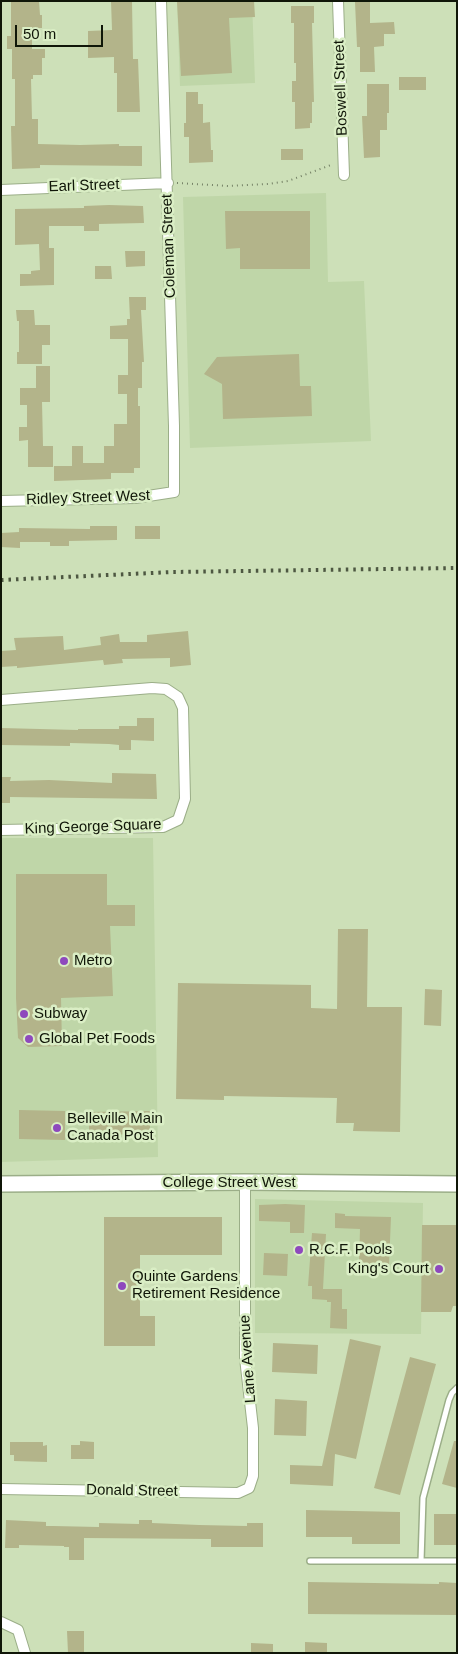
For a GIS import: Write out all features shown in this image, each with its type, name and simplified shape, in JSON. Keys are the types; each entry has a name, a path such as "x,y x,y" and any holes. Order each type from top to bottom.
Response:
{"main road":[{"name":"College Street West","path":"1,1184 245,1182 457,1184"}],"street":[{"name":"Coleman Street","path":"161,1 168,183 174,492"},
{"name":"Boswell Street","path":"338,1 344,175"},
{"name":"Earl Street","path":"1,190 168,183"},
{"name":"Ridley Street West","path":"1,501 135,498 174,492"},
{"name":"King George Square","path":"1,700 152,688 166,689 178,697 183,708 185,800 178,820 163,827 1,830"},
{"name":"Lane Avenue","path":"245,1182 245,1349 253,1428 253,1476"},
{"name":"Donald Street","path":"1,1489 238,1493 249,1488 253,1476"},
{"path":"3,1622 18,1630 24,1653"}],"lane":[{"path":"421,1561 423,1498 449,1400 457,1388"},
{"path":"310,1561 457,1562"}],"path":[{"path":"168,183 229,186 268,184 288,181 331,165"}],"shaded area":[{"path":"177,1 252,1 255,83 180,86"},
{"path":"326,193 328,282 364,281 371,441 190,448 183,197"},
{"path":"1,838 153,838 158,1157 1,1162"},
{"path":"255,1199 423,1203 421,1334 255,1333"}],"building":[{"path":"11,1 39,1 40,15 42,15 42,28 32,28 32,49 45,49 45,58 42,58 42,75 33,75 33,79 31,79 32,119 38,119 38,144 119,144 119,146 142,146 142,166 40,165 40,168 12,169 11,126 15,126 15,79 12,79 12,49 7,49 7,36 11,36"},
{"path":"111,1 132,1 133,59 138,59 140,112 117,112 117,73 114,73 114,57 88,58 88,31 112,30"},
{"path":"177,1 254,1 255,17 229,18 232,73 181,76"},
{"path":"355,2 370,2 370,23 394,22 395,34 384,34 384,46 374,47 375,72 360,72 360,47 357,47"},
{"path":"291,6 314,6 314,23 312,23 314,102 312,102 312,123 310,123 310,128 295,129 295,102 292,102 292,81 296,81 296,63 294,63 294,23 291,23"},
{"path":"399,77 426,77 426,90 399,90"},
{"path":"367,84 389,84 387,130 380,130 380,157 364,158 362,116 367,116"},
{"path":"186,92 198,92 198,104 203,104 203,123 210,122 213,162 189,163 189,137 184,137"},
{"path":"281,149 303,149 303,160 281,160"},
{"path":"84,206 143,206 144,223 99,224 99,231 84,231 84,226 49,226 49,248 54,248 54,285 20,286 20,274 31,274 31,271 40,270 39,244 15,245 15,209 84,208"},
{"path":"225,211 310,211 310,269 240,269 240,248 226,249"},
{"path":"125,251 145,251 145,266 126,267"},
{"path":"95,266 111,266 112,279 95,279"},
{"path":"129,297 146,297 146,310 141,310 144,362 142,362 142,388 138,388 138,406 140,406 140,468 134,468 134,473 111,473 111,479 54,481 54,466 72,466 72,446 83,446 83,463 104,463 104,446 114,446 114,424 127,424 127,394 118,394 118,375 128,375 128,339 110,339 110,326 127,325 127,319 130,319"},
{"path":"16,310 34,310 35,325 50,325 50,345 42,345 42,364 17,364 19,321 17,321"},
{"path":"299,354 300,386 311,386 312,416 223,419 222,384 204,374 217,357"},
{"path":"36,366 50,366 50,402 42,402 43,446 53,446 53,467 28,467 28,440 19,441 19,427 27,427 27,405 20,405 20,388 36,388"},
{"path":"90,526 117,526 117,540 69,541 69,546 50,546 50,542 20,542 20,548 1,547 1,533 19,532 19,528 90,529"},
{"path":"135,526 160,526 160,539 135,539"},
{"path":"188,631 191,665 170,667 170,658 122,659 123,663 104,665 103,660 17,668 17,666 1,667 1,651 16,650 14,638 63,636 64,650 101,645 100,637 119,634 120,642 147,642 147,635"},
{"path":"137,718 154,718 154,741 131,740 131,750 119,750 119,745 109,744 70,743 70,746 1,745 1,728 119,729 119,726 137,726"},
{"path":"112,773 156,774 157,799 10,797 10,803 1,803 1,777 11,777 10,781 49,780 112,783"},
{"name":"Metro","path":"16,874 107,874 107,905 135,905 135,926 110,926 113,996 61,998 62,1046 28,1047 18,1038 16,998"},
{"path":"338,929 368,929 367,1007 402,1007 400,1132 353,1131 354,1123 336,1123 337,1098 224,1096 224,1100 176,1099 178,983 311,985 311,1008 337,1009"},
{"path":"425,989 442,990 441,1026 424,1025"},
{"path":"19,1110 65,1111 65,1140 19,1139"},
{"path":"150,1111 150,1134 89,1135 89,1112"},
{"path":"259,1205 305,1205 304,1233 290,1233 290,1222 259,1221"},
{"path":"335,1213 345,1214 345,1216 391,1217 389,1265 359,1264 360,1229 335,1228"},
{"name":"Quinte Gardens Retirement Residence","path":"104,1217 222,1217 222,1255 140,1255 140,1316 155,1316 155,1346 104,1346"},
{"name":"King's Court","path":"422,1225 457,1225 457,1306 453,1306 451,1312 421,1312"},
{"path":"312,1233 326,1234 323,1289 342,1289 342,1309 347,1309 347,1329 330,1328 331,1302 312,1299 312,1286 308,1286"},
{"path":"264,1253 288,1254 287,1276 263,1275"},
{"path":"350,1339 381,1346 356,1459 335,1454 333,1486 290,1484 290,1465 322,1466"},
{"path":"273,1343 318,1345 317,1374 272,1372"},
{"path":"410,1357 436,1364 400,1495 374,1488"},
{"path":"275,1399 307,1401 306,1436 274,1435"},
{"path":"80,1441 94,1442 94,1459 71,1459 71,1445 80,1445"},
{"path":"454,1441 457,1441 457,1488 442,1484"},
{"path":"10,1442 43,1442 43,1446 47,1445 47,1462 14,1461 14,1455 10,1455"},
{"path":"306,1510 400,1512 400,1544 352,1544 352,1537 306,1537"},
{"path":"434,1514 457,1514 457,1545 434,1545"},
{"path":"6,1520 46,1522 46,1526 99,1527 99,1523 139,1524 139,1520 152,1520 152,1523 199,1525 247,1526 247,1523 263,1523 263,1547 211,1547 211,1539 84,1538 84,1560 69,1560 69,1547 64,1546 19,1545 19,1548 5,1548"},
{"path":"308,1582 457,1583 457,1615 308,1614"},
{"path":"67,1631 84,1631 84,1653 68,1653"},
{"path":"305,1642 327,1643 327,1653 305,1653"},
{"path":"251,1643 273,1644 273,1653 251,1653"}],"railway":[{"path":"1,580 173,572 457,568"}],"place":[{"name":"Metro","path":"64,961"},
{"name":"Subway","path":"24,1014"},
{"name":"Global Pet Foods","path":"29,1039"},
{"name":"Belleville Main Canada Post","path":"57,1128"},
{"name":"R.C.F. Pools","path":"299,1250"},
{"name":"King's Court","path":"439,1269"},
{"name":"Quinte Gardens Retirement Residence","path":"122,1286"}]}
